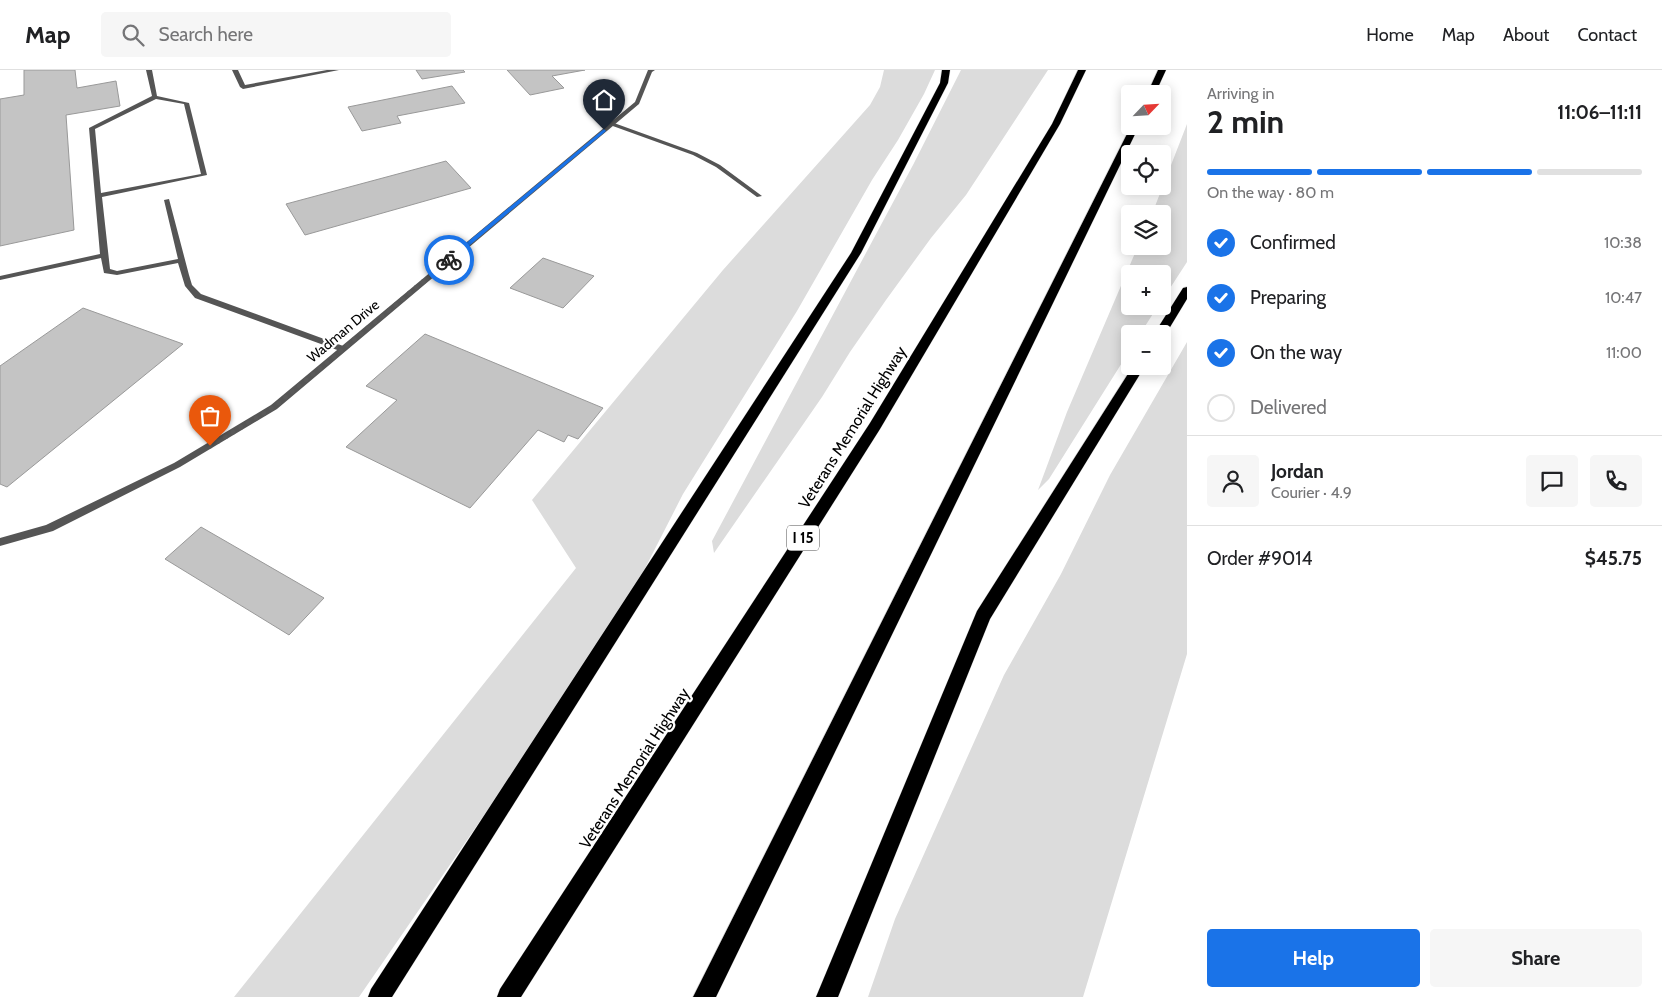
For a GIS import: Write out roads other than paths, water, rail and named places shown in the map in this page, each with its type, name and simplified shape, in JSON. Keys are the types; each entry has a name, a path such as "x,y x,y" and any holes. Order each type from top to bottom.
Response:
{"highway":[{"path":"379,997 856,253 944,83 946,70"},
{"name":"Veterans Memorial Highway","path":"508,997 875,426 1056,124 1082,70"},
{"path":"1155,85 1162,70"},
{"path":"704,997 1131,135"},
{"path":"1166,325 1187,290"},
{"path":"827,997 983,616 1134,375"}],"street":[{"path":"149,70 155,96"},
{"path":"235,70 243,87 336,70"},
{"name":"Wadman Drive","path":"0,542 49,528 178,465 274,407 636,103 651,70"},
{"path":"98,196 204,175 186,103 155,96 92,128 98,196 104,255 107,271 117,273 182,260"},
{"path":"612,124 696,154 718,166 758,196"},
{"path":"167,200 189,286 198,296 343,349"},
{"path":"0,278 104,255"}]}
